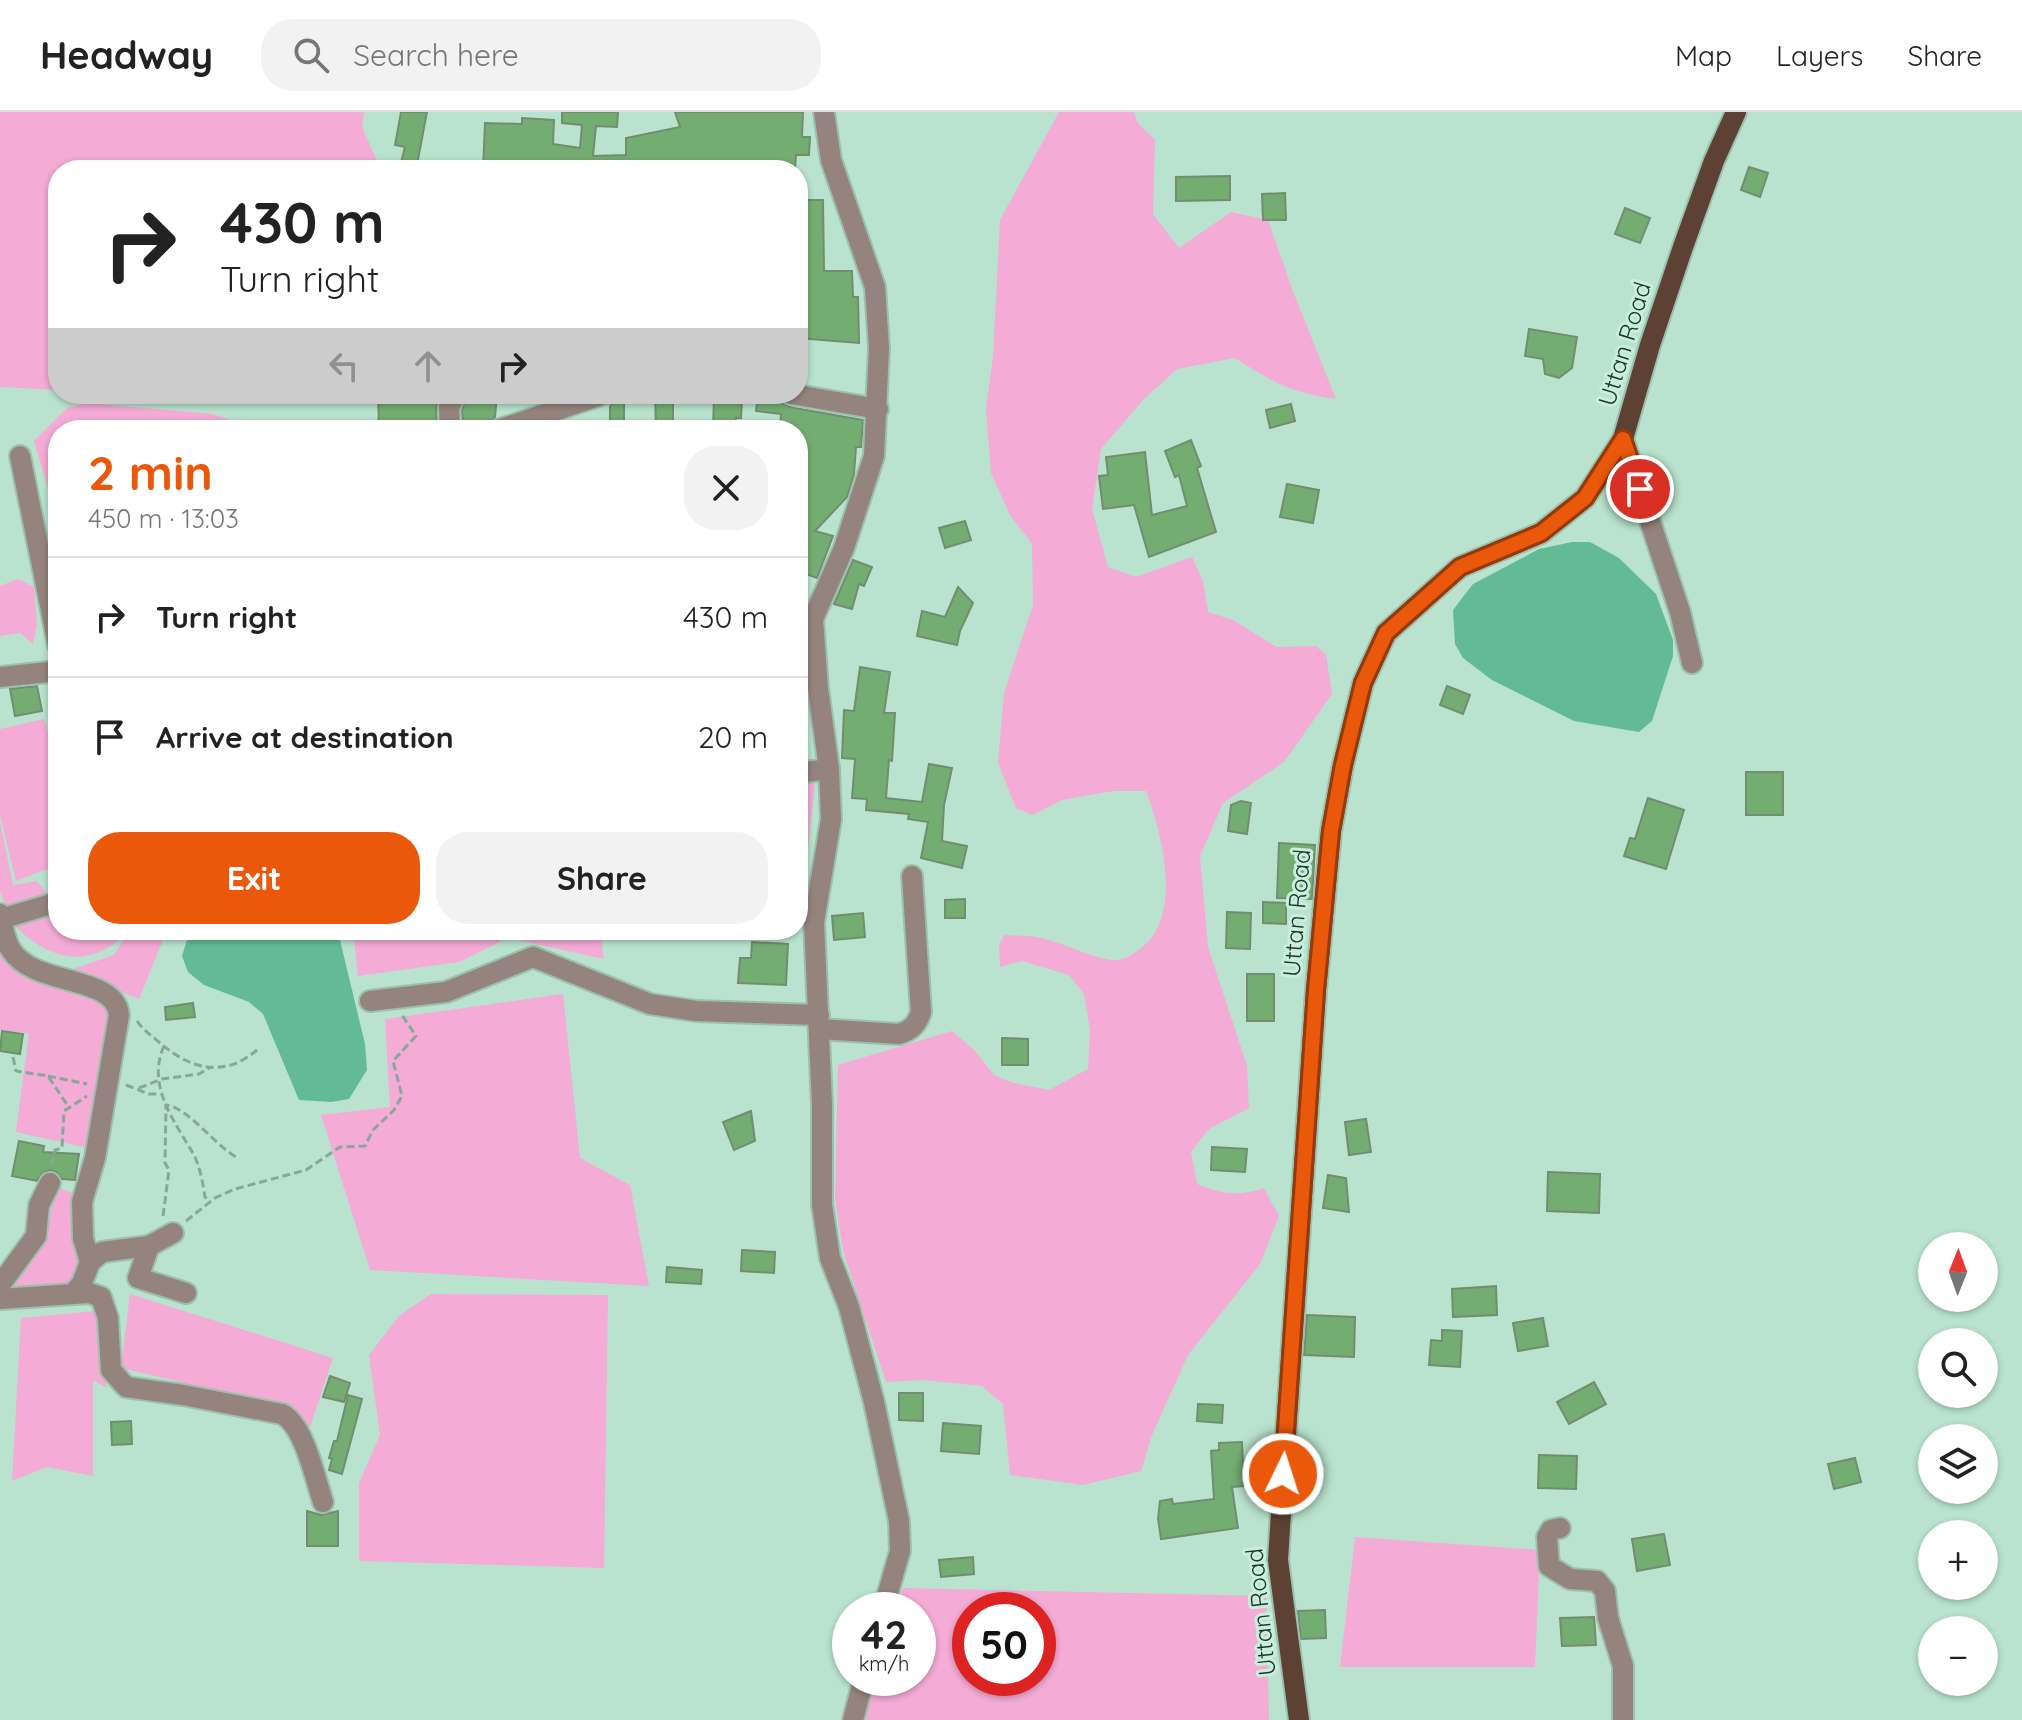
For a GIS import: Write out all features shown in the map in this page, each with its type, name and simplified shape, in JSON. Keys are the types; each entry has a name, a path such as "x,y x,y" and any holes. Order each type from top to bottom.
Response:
{"main road":[{"name":"Uttan Road","path":"1299,1720 1278,1560 1316,990 1331,831 1363,683 1386,633 1460,567 1541,533 1585,498 1623,439 1683,247 1714,161 1736,112"}],"street":[{"path":"824,112 831,160 875,287 879,348 874,456 844,548 813,619 829,769 831,819 814,922 822,1205 830,1258 849,1307 899,1521 900,1551 888,1592"},
{"path":"808,397 878,409"},
{"path":"527,420 575,404"},
{"path":"1623,439 1680,612 1692,663"},
{"path":"20,456 48,595"},
{"path":"0,677 48,672"},
{"path":"808,772 829,769"},
{"path":"370,1001 446,992 533,957 650,1004 668,1008 819,1022 899,1034 917,1023 921,1012 912,876"},
{"path":"48,905 1,917 5,940 12,953 40,973 102,990 118,1006 118,1030 95,1158 82,1202 83,1238 90,1262"},
{"path":"0,1285 36,1236 39,1205 50,1183"},
{"path":"73,1294 82,1283 90,1262 102,1252 161,1240"},
{"path":"161,1240 138,1278 186,1293"},
{"path":"0,1299 89,1293 101,1297 108,1318 111,1370 126,1387 183,1395 291,1418 323,1502"},
{"path":"1560,1528 1551,1530 1547,1537 1549,1566 1570,1579 1597,1581 1605,1591 1608,1618 1623,1666 1623,1720"},
{"path":"853,1720 859,1696"}],"path":[{"path":"136,1020 184,1062 211,1067 227,1066 247,1058 260,1047"},
{"path":"161,1240 210,1202 235,1189 306,1170 340,1147 365,1146 373,1130 394,1110 402,1096 393,1061 416,1036"},
{"path":"164,1046 160,1054 160,1094 178,1132 194,1156 205,1197 210,1202"},
{"path":"13,1057 16,1071 93,1087"},
{"path":"138,1088 158,1080 199,1074 211,1067"},
{"path":"48,1076 68,1106 64,1111 62,1148 55,1150 50,1183"},
{"path":"166,1105 181,1108 208,1136 236,1157"},
{"path":"161,1240 169,1170 165,1163 166,1105"}],"shaded area":[{"path":"0,112 364,112 362,127 377,160 48,160 48,389 0,387"},
{"path":"1059,112 1134,112 1138,123 1155,140 1153,214 1179,248 1231,212 1268,220 1336,399 1282,385 1235,358 1177,369 1143,400 1101,449 1092,509 1108,567 1136,577 1192,557 1203,581 1208,612 1233,620 1277,647 1316,646 1326,654 1332,694 1284,762 1223,803 1200,856 1208,947 1247,1066 1249,1108 1209,1129 1191,1152 1197,1184 1230,1193 1264,1188 1279,1216 1260,1264 1188,1355 1152,1435 1141,1471 1083,1485 1010,1475 1003,1404 982,1386 923,1380 886,1382 843,1251 835,1199 838,1065 952,1031 974,1050 994,1075 1014,1083 1049,1090 1088,1069 1090,1030 1084,994 1069,975 1022,961 1000,967 999,945 1004,935 1041,938 1116,960 1140,949 1154,935 1162,917 1166,874 1158,829 1146,791 1113,791 1062,800 1033,815 1016,808 998,763 1004,693 1033,605 1032,544 1010,515 991,473 986,409 993,356 1000,220"},
{"path":"98,404 213,414 231,420 55,420 67,408"},
{"path":"48,427 48,489 34,441"},
{"path":"1572,542 1590,542 1619,558 1656,594 1673,640 1673,656 1652,721 1639,732 1574,721 1492,680 1463,658 1455,644 1453,610 1473,584 1539,549"},
{"path":"18,579 34,587 37,625 33,644 20,633 0,636 0,586"},
{"path":"44,719 48,732 48,869 16,881 0,815 0,729"},
{"path":"808,783 815,783 808,849"},
{"path":"0,822 13,885 37,881 48,900 8,910 0,892"},
{"path":"48,911 48,940 118,940 96,953 81,957 67,956 39,945 12,923"},
{"path":"123,940 163,940 139,999 67,971 114,955"},
{"path":"187,940 340,940 365,1044 367,1070 349,1099 331,1102 299,1100 263,1014 249,1002 204,985 188,972 182,956"},
{"path":"354,940 504,940 459,962 358,976"},
{"path":"517,940 601,940 604,959"},
{"path":"0,948 110,1006 88,1148 16,1132 29,1033 0,1030"},
{"path":"563,994 580,1158 630,1185 649,1286 370,1270 321,1115 390,1107 385,1019"},
{"path":"56,1187 80,1195 83,1259 70,1288 10,1290 45,1239"},
{"path":"130,1294 333,1358 310,1427 287,1407 121,1368"},
{"path":"431,1294 608,1295 604,1568 359,1561 359,1483 380,1435 369,1355 399,1316"},
{"path":"96,1311 99,1353 107,1388 93,1380 93,1476 47,1467 12,1481 21,1318"},
{"path":"1355,1537 1540,1550 1535,1667 1340,1667"},
{"path":"903,1588 1266,1596 1269,1720 865,1720 868,1696 936,1696 936,1592 902,1592"}],"building":[{"path":"401,112 427,112 418,160 402,160 405,147 395,145"},
{"path":"562,112 618,112 617,127 596,126 593,156 626,155 626,138 680,127 675,112 803,112 802,137 810,137 809,155 796,155 796,160 483,160 485,123 522,124 522,118 554,120 553,144 580,148 582,125 562,123"},
{"path":"1749,167 1768,173 1760,197 1741,190"},
{"path":"1230,176 1230,200 1176,201 1176,177"},
{"path":"1285,193 1286,220 1263,220 1262,194"},
{"path":"808,200 823,200 824,271 852,271 853,297 858,297 859,343 808,339"},
{"path":"1625,208 1650,218 1640,243 1615,234"},
{"path":"1529,329 1577,337 1572,368 1559,378 1545,374 1543,359 1525,356"},
{"path":"378,404 437,404 437,420 379,420"},
{"path":"464,404 496,404 495,417 492,420 463,420"},
{"path":"624,404 624,420 610,420 610,406"},
{"path":"655,404 673,404 673,420 656,420"},
{"path":"714,404 742,404 741,418 713,420"},
{"path":"757,404 784,404 863,420 861,447 856,447 854,474 847,497 815,531 833,536 817,578 808,575 808,420 781,420 781,414 756,411"},
{"path":"1291,404 1295,421 1270,428 1266,410"},
{"path":"1191,440 1201,466 1197,468 1216,532 1149,557 1134,505 1103,509 1099,476 1108,475 1106,457 1145,452 1152,515 1187,506 1179,475 1175,477 1165,451"},
{"path":"1287,484 1319,490 1313,523 1280,517"},
{"path":"965,521 971,540 945,548 939,528"},
{"path":"853,560 872,567 864,586 859,584 852,609 834,604"},
{"path":"958,587 973,603 957,645 917,636 922,611 945,617"},
{"path":"860,667 890,672 884,713 895,713 886,798 922,802 929,764 952,768 944,805 942,841 967,846 962,868 921,858 928,822 908,819 909,814 866,810 867,799 852,798 855,759 842,758 844,710 854,711"},
{"path":"37,686 42,711 15,716 10,689"},
{"path":"1447,686 1470,695 1463,714 1440,705"},
{"path":"1746,772 1783,772 1783,815 1746,815"},
{"path":"1648,798 1684,810 1666,869 1624,856 1630,838 1635,839"},
{"path":"1241,801 1251,803 1247,834 1228,831 1231,805"},
{"path":"1279,843 1315,845 1312,899 1277,898"},
{"path":"965,899 965,918 945,918 945,900"},
{"path":"1263,902 1286,903 1286,924 1263,923"},
{"path":"1227,912 1251,913 1250,949 1226,948"},
{"path":"863,913 865,937 834,940 832,916"},
{"path":"752,942 788,944 786,985 738,983 740,958 751,958"},
{"path":"1247,974 1274,974 1274,1021 1247,1021"},
{"path":"193,1003 195,1017 166,1020 165,1007"},
{"path":"2,1031 23,1034 20,1054 0,1051"},
{"path":"1002,1038 1028,1039 1028,1065 1002,1065"},
{"path":"751,1111 755,1141 734,1150 723,1122"},
{"path":"1366,1119 1371,1152 1349,1155 1345,1122"},
{"path":"19,1141 44,1146 43,1152 79,1154 75,1180 62,1179 50,1170 42,1173 37,1181 12,1176"},
{"path":"1212,1147 1247,1149 1245,1172 1211,1170"},
{"path":"1548,1172 1600,1174 1599,1213 1547,1211"},
{"path":"1328,1175 1346,1178 1349,1212 1323,1208"},
{"path":"742,1250 775,1252 774,1273 741,1271"},
{"path":"667,1267 702,1270 701,1284 666,1282"},
{"path":"1496,1286 1497,1315 1453,1317 1452,1289"},
{"path":"1307,1315 1355,1317 1354,1357 1304,1355"},
{"path":"1543,1318 1548,1346 1518,1351 1513,1323"},
{"path":"1442,1330 1462,1331 1460,1367 1429,1365 1431,1340 1442,1341"},
{"path":"330,1376 350,1383 344,1402 323,1397"},
{"path":"1594,1382 1606,1404 1569,1424 1557,1402"},
{"path":"899,1393 923,1393 923,1421 899,1420"},
{"path":"348,1395 362,1399 342,1474 329,1470 332,1459 329,1458 334,1441 337,1441"},
{"path":"1198,1404 1223,1405 1222,1423 1197,1421"},
{"path":"131,1421 132,1444 112,1445 111,1422"},
{"path":"943,1423 981,1426 979,1454 941,1451"},
{"path":"1242,1442 1244,1486 1232,1487 1238,1528 1161,1539 1158,1519 1160,1501 1172,1499 1173,1504 1214,1499 1211,1451 1219,1450 1219,1443"},
{"path":"1539,1455 1577,1456 1576,1489 1538,1488"},
{"path":"1855,1458 1861,1482 1834,1489 1828,1464"},
{"path":"307,1511 321,1515 338,1511 338,1546 307,1546"},
{"path":"1664,1534 1670,1565 1637,1571 1632,1539"},
{"path":"973,1557 974,1574 941,1577 939,1560"},
{"path":"1325,1610 1326,1638 1301,1639 1298,1611"},
{"path":"1594,1617 1596,1645 1562,1646 1560,1618"}],"route":[{"path":"1283,1474 1316,990 1331,831 1363,683 1386,633 1460,567 1541,533 1585,498 1623,439 1640,489"}]}
